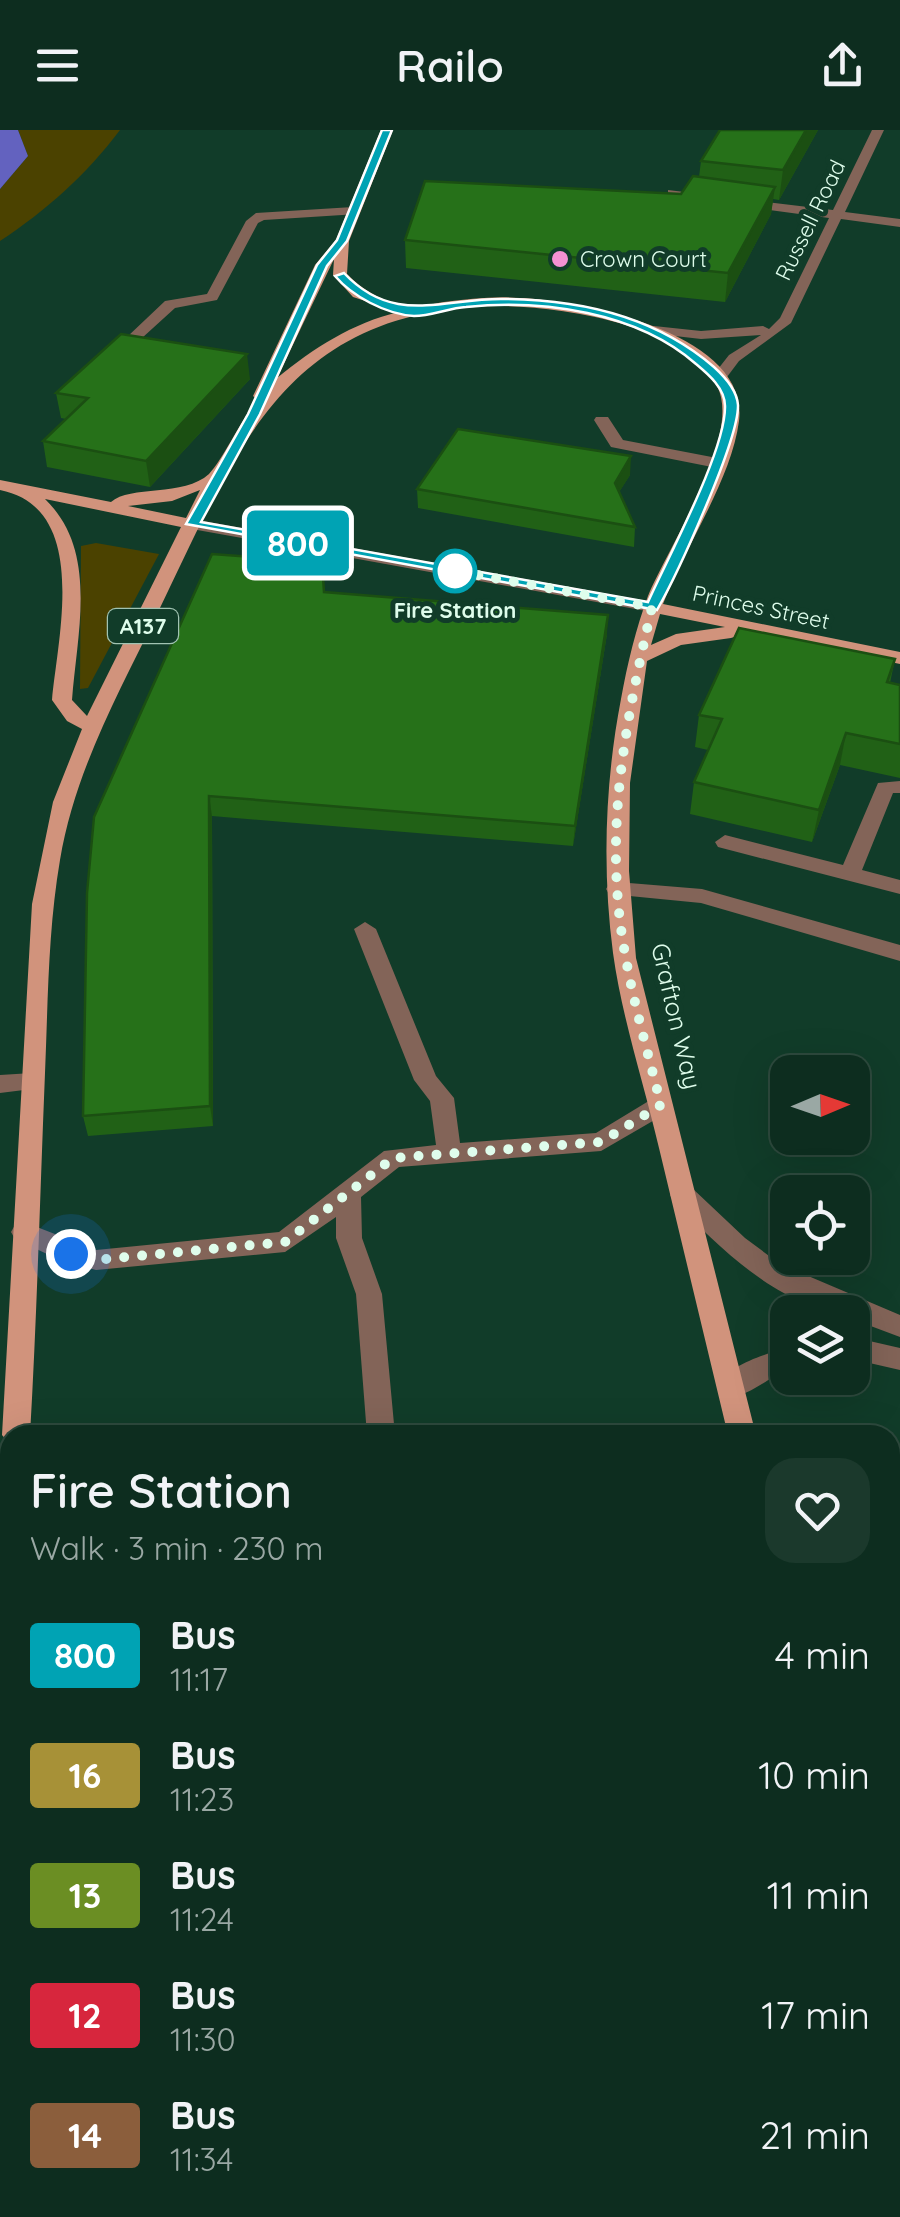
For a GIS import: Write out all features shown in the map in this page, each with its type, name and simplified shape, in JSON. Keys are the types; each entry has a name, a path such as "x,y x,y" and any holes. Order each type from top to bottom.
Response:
{"main road":[{"name":"A137","path":"387,130 342,241 340,276 347,286 372,300 414,312"},
{"name":"A137","path":"16,1425 12,1344 24,1232 32,1082 52,849 68,789 93,727 192,524 254,414 322,265 342,241"},
{"name":"A137","path":"254,414 288,376 330,345 368,326 414,312 466,303 554,305 610,316 654,330 698,357 719,378"},
{"name":"Grafton Way","path":"719,378 732,402 733,417 717,463 652,607 641,657 621,768 617,889 626,958 740,1425"},
{"name":"Princes Street","path":"82,502 128,502 172,496 220,476"},
{"name":"Princes Street","path":"0,485 192,524"},
{"path":"25,490 41,504 64,537 70,574 62,700 74,717 93,727"},
{"name":"Princes Street","path":"652,607 900,658"},
{"path":"641,657 676,640 703,634 771,632"}],"street":[{"name":"Russell Road","path":"779,328 878,130"},
{"path":"674,193 900,223"},
{"path":"115,354 170,304 212,297 260,216 353,211"},
{"path":"654,330 701,335 779,328"},
{"path":"719,378 739,351 779,328"},
{"path":"602,420 618,444 717,463"},
{"name":"Princes Street","path":"192,524 652,607"},
{"path":"850,874 892,787"},
{"path":"725,842 900,887"},
{"path":"617,889 702,896 900,953"},
{"path":"365,930 426,1080 442,1098 449,1154"},
{"path":"0,1084 32,1082"},
{"path":"24,1232 96,1260 285,1242 393,1158 601,1142 661,1105"},
{"path":"348,1191 350,1238 369,1294 380,1425"},
{"path":"683,1194 742,1251 768,1269 802,1288 900,1326"},
{"path":"870,1352 900,1359"},
{"path":"732,1387 770,1365"}],"shaded area":[{"path":"0,130 18,130 28,156 0,189"},
{"path":"18,130 120,130 65,191 0,241 0,189 28,156"},
{"path":"96,543 159,554 88,688 80,689 81,546"}],"building":[{"path":"720,130 806,130 783,170 701,161"},
{"path":"693,176 775,187 728,273 405,240 425,181 681,194"},
{"path":"121,334 247,354 146,461 43,441 88,398 56,393"},
{"path":"458,429 631,456 615,483 635,527 417,489"},
{"path":"212,554 322,562 324,592 608,615 575,826 209,796 210,1106 83,1116 87,893 94,817"},
{"path":"739,628 895,659 887,682 900,685 900,744 846,733 819,810 694,782 722,719 699,715"}],"bus line":[{"name":"800","path":"340,276 358,294 414,312 466,303 504,302 554,305 624,319 682,346 719,378 732,402 728,437 652,607 192,524 254,414 322,265 342,241 387,130"}],"place":[{"name":"Crown Court","path":"560,259"},
{"name":"Fire Station","path":"455,571"}],"route":[{"path":"71,1254 96,1260 285,1242 393,1158 601,1142 615,1137 661,1105 626,958 617,889 621,768 629,708 652,607 455,571"}]}
